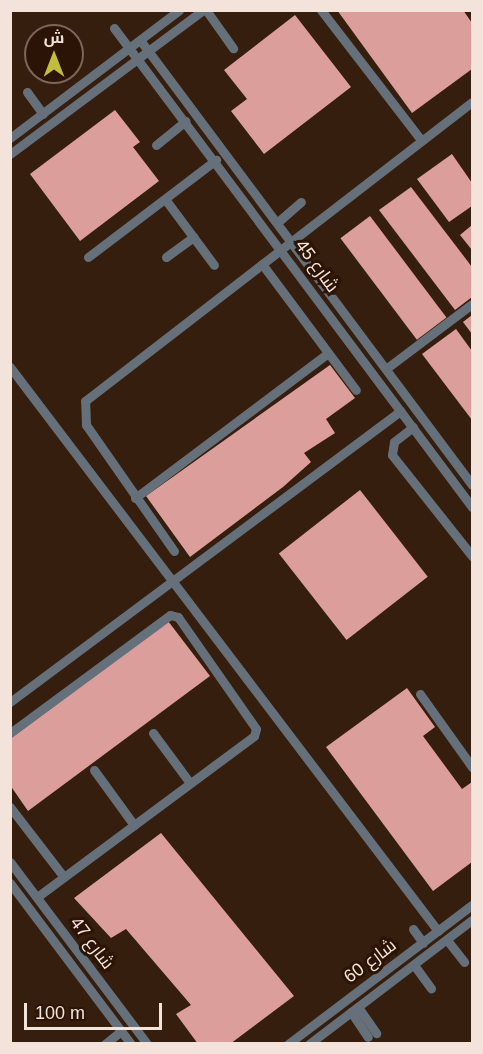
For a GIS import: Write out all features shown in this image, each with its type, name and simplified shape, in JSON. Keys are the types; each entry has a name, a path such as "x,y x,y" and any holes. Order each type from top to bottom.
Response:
{"street":[{"path":"10,138 179,10"},
{"path":"10,154 204,10 233,48"},
{"path":"321,10 422,141"},
{"name":"شارع 45","path":"114,28 283,248 472,507"},
{"name":"شارع 45","path":"140,40 293,239 472,485"},
{"path":"27,92 43,114"},
{"path":"174,551 86,425 85,401 472,102"},
{"path":"156,145 186,122"},
{"path":"88,257 216,160"},
{"path":"165,199 214,265"},
{"path":"279,221 301,202"},
{"path":"166,257 194,237"},
{"path":"262,264 356,390"},
{"path":"387,368 472,304"},
{"path":"135,498 327,354"},
{"path":"10,367 438,931"},
{"path":"10,702 401,411"},
{"path":"413,427 394,442 392,455 472,556"},
{"path":"10,733 166,616 174,615 256,729 190,783 37,897"},
{"path":"420,694 472,767"},
{"path":"153,733 190,783"},
{"path":"93,771 134,825"},
{"path":"10,807 64,877"},
{"name":"شارع 47","path":"12,867 23,878 147,1044"},
{"path":"11,885 23,878"},
{"name":"شارع 47","path":"11,885 131,1044"},
{"name":"شارع 60","path":"288,1044 472,905"},
{"name":"شارع 60","path":"309,1044 472,920"},
{"path":"412,929 423,943"},
{"path":"447,940 464,962"},
{"path":"400,960 411,967 431,988"},
{"path":"355,1009 372,1035"},
{"path":"105,1044 122,1031"}],"building":[{"path":"337,10 463,10 472,23 472,69 412,113"},
{"path":"295,15 351,87 264,154 231,111 247,99 224,70"},
{"path":"115,110 140,142 133,147 159,181 80,241 30,174"},
{"path":"452,154 472,183 472,206 449,222 417,179"},
{"path":"411,187 472,267 472,297 455,310 379,210"},
{"path":"370,216 446,317 417,340 340,238"},
{"path":"472,225 472,250 460,235"},
{"path":"472,315 472,334 463,322"},
{"path":"456,329 472,351 472,420 422,354"},
{"path":"330,365 355,398 326,419 335,433 304,453 311,462 283,487 190,557 146,496"},
{"path":"360,490 428,577 347,640 279,553"},
{"path":"168,621 210,676 28,811 10,785 10,739"},
{"path":"407,688 435,727 423,736 462,789 472,782 472,862 433,891 326,747"},
{"path":"161,833 294,996 230,1044 198,1044 176,1014 191,1005 126,929 111,938 74,898"}]}
